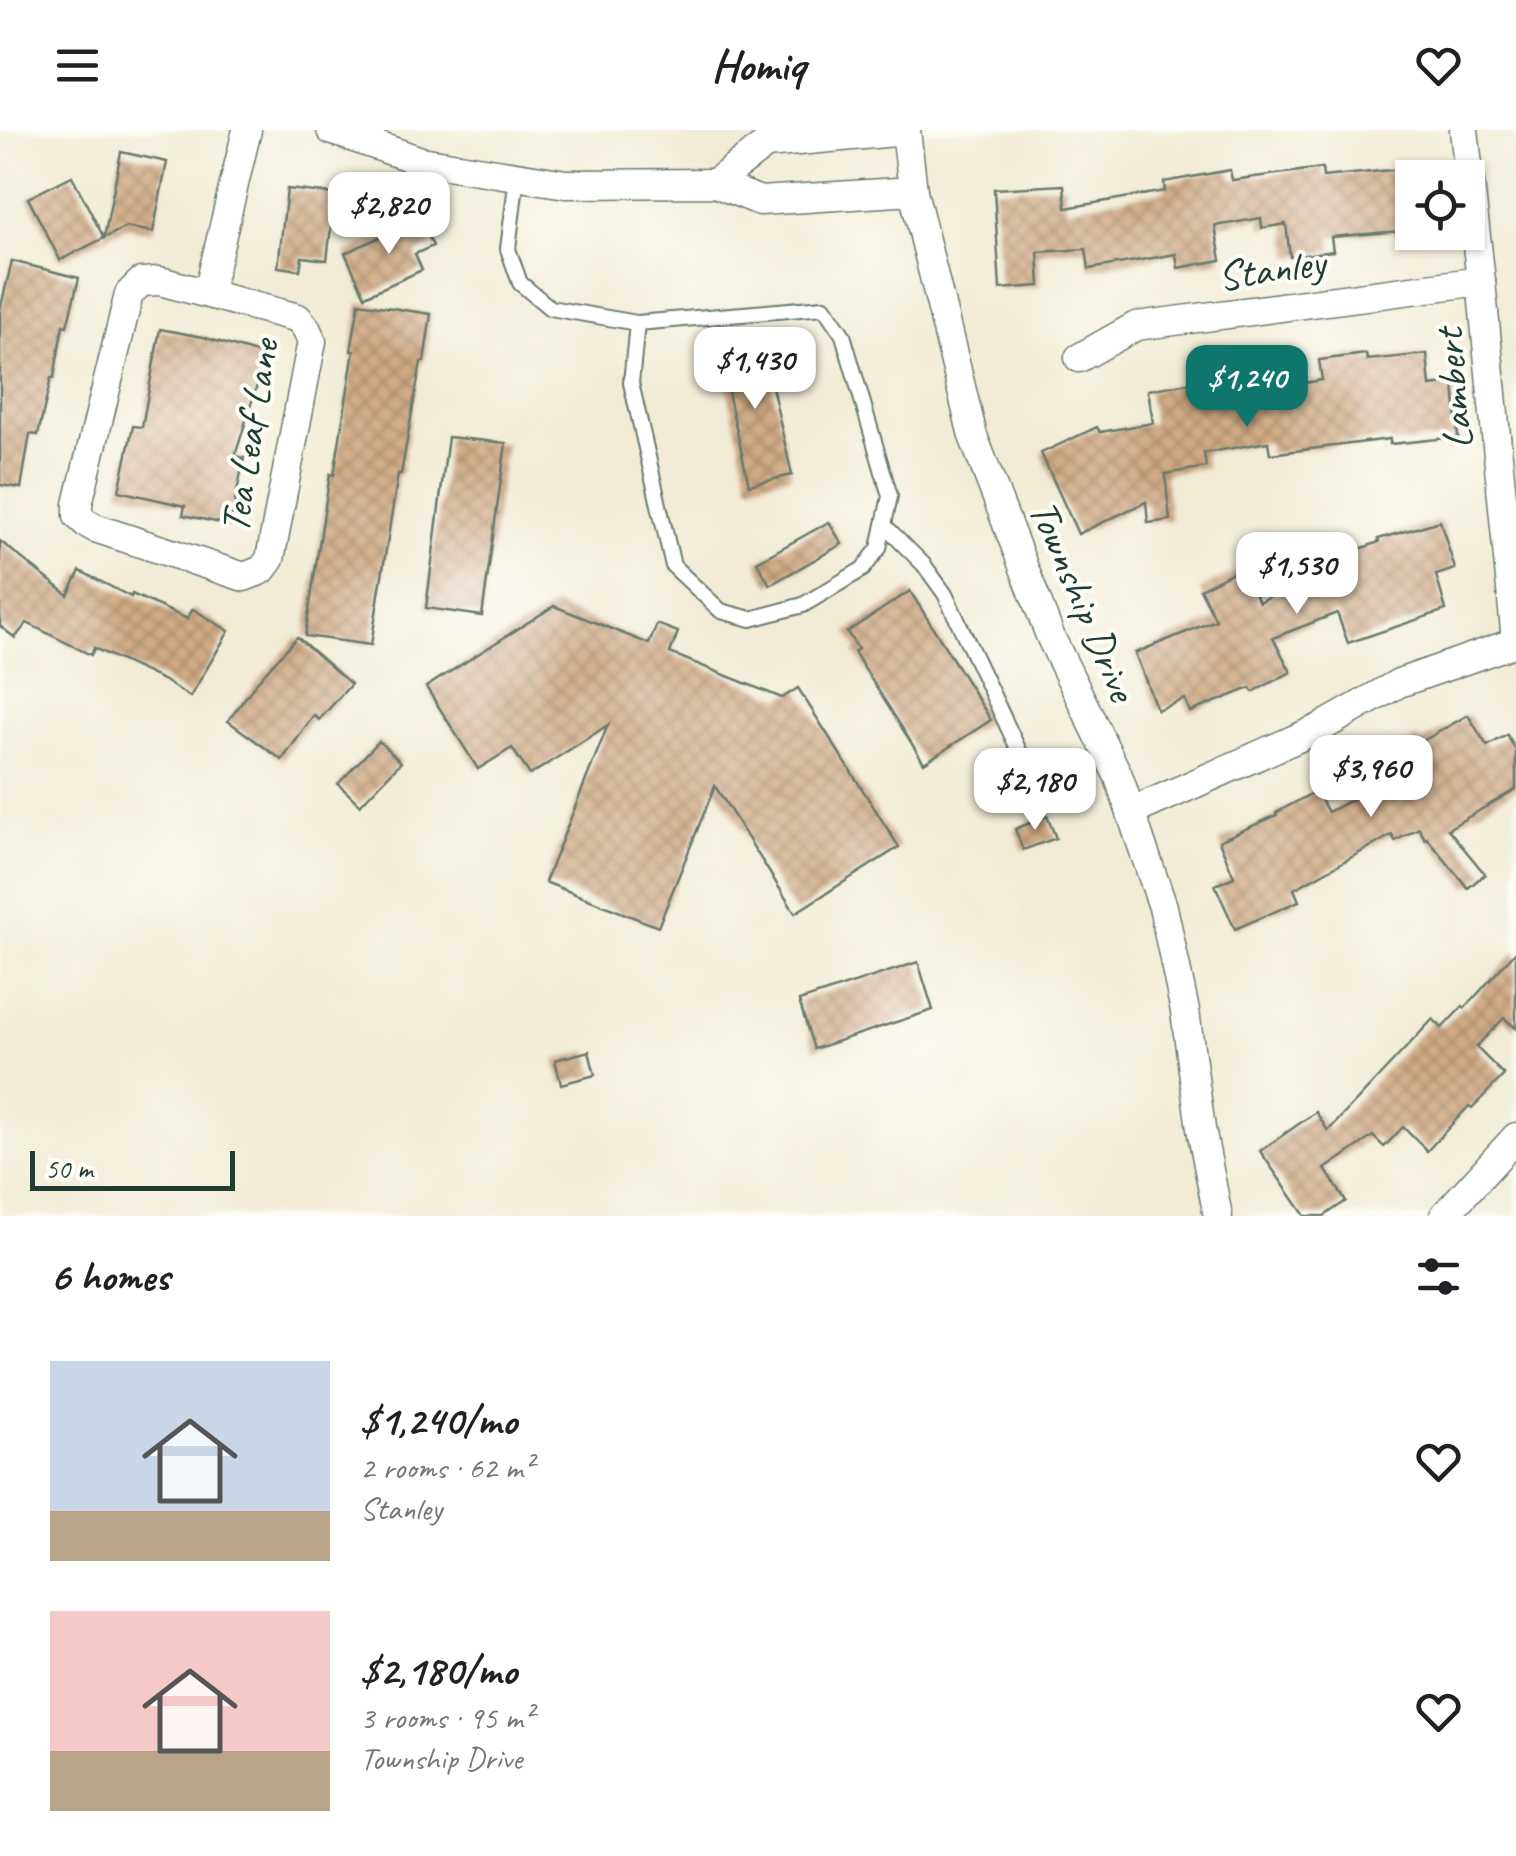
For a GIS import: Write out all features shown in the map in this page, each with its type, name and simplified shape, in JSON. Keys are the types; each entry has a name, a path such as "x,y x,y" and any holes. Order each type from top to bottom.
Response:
{"street":[{"name":"Tea Leaf Lane","path":"208,294 247,130"},
{"path":"331,130 422,161 566,184 715,182 760,201 913,191"},
{"path":"715,182 766,144 906,130"},
{"name":"Township Drive","path":"906,130 913,191 973,436 1051,638 1118,775 1167,924 1218,1216"},
{"name":"Lambert","path":"1464,130 1516,642"},
{"name":"Tea Leaf Lane","path":"160,281 208,294 298,318 312,341 270,559 262,570 244,577 96,528 78,516 129,294 141,282 160,281"},
{"name":"Stanley","path":"1079,358 1136,326 1482,281"},
{"path":"1131,812 1320,728 1399,684 1516,642"},
{"path":"1444,1216 1516,1137"}],"lane":[{"path":"517,176 508,249 520,283 550,308 637,323 824,307 843,335 890,496 879,548 863,569 802,605 751,619 721,611 673,566 630,383 637,323"},
{"path":"884,525 924,565 945,594 1021,755"}],"building":[{"path":"121,152 167,162 153,232 126,227 104,238"},
{"path":"1322,168 1323,177 1395,170 1395,231 1331,237 1333,251 1290,257 1286,224 1262,228 1261,218 1215,226 1221,260 1178,268 1176,254 1089,269 1086,249 1038,252 1040,286 1000,289 994,189 1064,185 1066,208 1165,191 1164,182 1230,170 1232,180"},
{"path":"72,176 104,238 60,260 28,198"},
{"path":"287,189 335,194 327,260 302,257 300,270 278,267"},
{"path":"420,219 433,246 415,254 422,270 365,296 345,253"},
{"path":"12,261 79,278 67,326 63,325 38,435 30,434 21,488 0,485 0,310"},
{"path":"359,303 431,314 398,474 371,645 305,636"},
{"path":"160,329 266,356 235,456 244,458 230,525 183,515 185,506 119,491 133,426 142,427"},
{"path":"761,338 792,475 749,485 718,348"},
{"path":"1366,354 1367,360 1427,354 1430,386 1454,383 1458,437 1390,444 1390,439 1270,454 1268,442 1204,453 1206,467 1165,474 1170,520 1148,523 1146,502 1078,534 1041,453 1097,427 1100,432 1153,423 1148,390 1256,371 1259,391 1322,380 1319,360"},
{"path":"448,437 506,443 482,616 426,608"},
{"path":"1440,521 1455,569 1436,575 1446,610 1348,643 1337,613 1273,638 1291,672 1253,692 1250,688 1190,712 1185,699 1157,710 1135,653 1216,620 1200,589 1241,568 1259,602 1298,582 1295,573 1379,542 1378,539"},
{"path":"829,522 842,544 770,585 757,562"},
{"path":"0,541 68,595 80,571 187,619 193,609 229,631 190,697 94,648 91,655 27,623 15,638 0,626"},
{"path":"910,591 991,720 924,763 854,652 858,649 847,632"},
{"path":"554,606 649,644 657,624 678,632 670,653 782,698 798,688 899,847 795,913 715,786 658,927 545,882 608,725 530,775 512,748 478,769 426,687"},
{"path":"297,637 351,684 319,720 314,715 282,760 228,721"},
{"path":"1468,715 1487,746 1507,735 1516,751 1516,789 1448,829 1485,874 1468,888 1419,828 1395,841 1392,835 1294,889 1299,901 1235,929 1215,885 1234,877 1219,841 1277,815 1316,791 1328,812 1386,781 1375,761 1419,738 1421,742"},
{"path":"379,741 401,762 360,805 338,784"},
{"path":"1047,816 1056,838 1023,850 1015,829"},
{"path":"1516,951 1516,1028 1504,1018 1476,1047 1504,1075 1427,1151 1403,1127 1384,1147 1373,1136 1325,1169 1346,1201 1324,1216 1305,1216 1260,1151 1316,1112 1328,1131 1433,1019 1442,1028"},
{"path":"918,962 933,1010 814,1049 799,1001"},
{"path":"589,1051 595,1075 561,1084 555,1060"}]}
